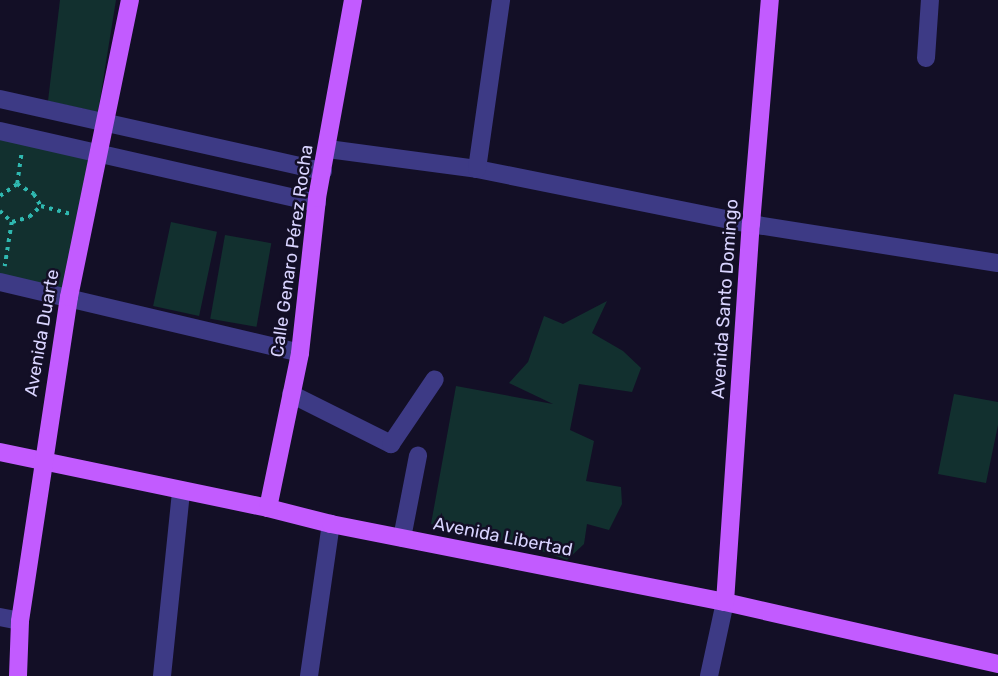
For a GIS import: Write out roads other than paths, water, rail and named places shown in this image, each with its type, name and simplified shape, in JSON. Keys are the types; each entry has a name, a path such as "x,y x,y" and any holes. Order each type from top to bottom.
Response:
{"main road":[{"name":"Avenida Duarte","path":"18,676 20,621 41,461 84,219 130,0"},
{"name":"Calle Genaro Pérez Rocha","path":"268,508 300,353 317,203 353,0"},
{"name":"Avenida Santo Domingo","path":"725,602 751,224 770,0"},
{"name":"Avenida Libertad","path":"0,452 268,508 331,524 725,602 998,664"}],"street":[{"path":"477,169 501,0"},
{"path":"926,58 930,0"},
{"path":"0,99 323,171"},
{"path":"0,131 317,203"},
{"path":"328,149 477,169 751,224 998,263"},
{"path":"1,282 300,353"},
{"path":"291,394 391,444 435,379"},
{"path":"402,538 418,456"},
{"path":"162,676 181,491"},
{"path":"309,676 331,524"},
{"path":"709,676 725,602"},
{"path":"0,617 20,621"}]}
